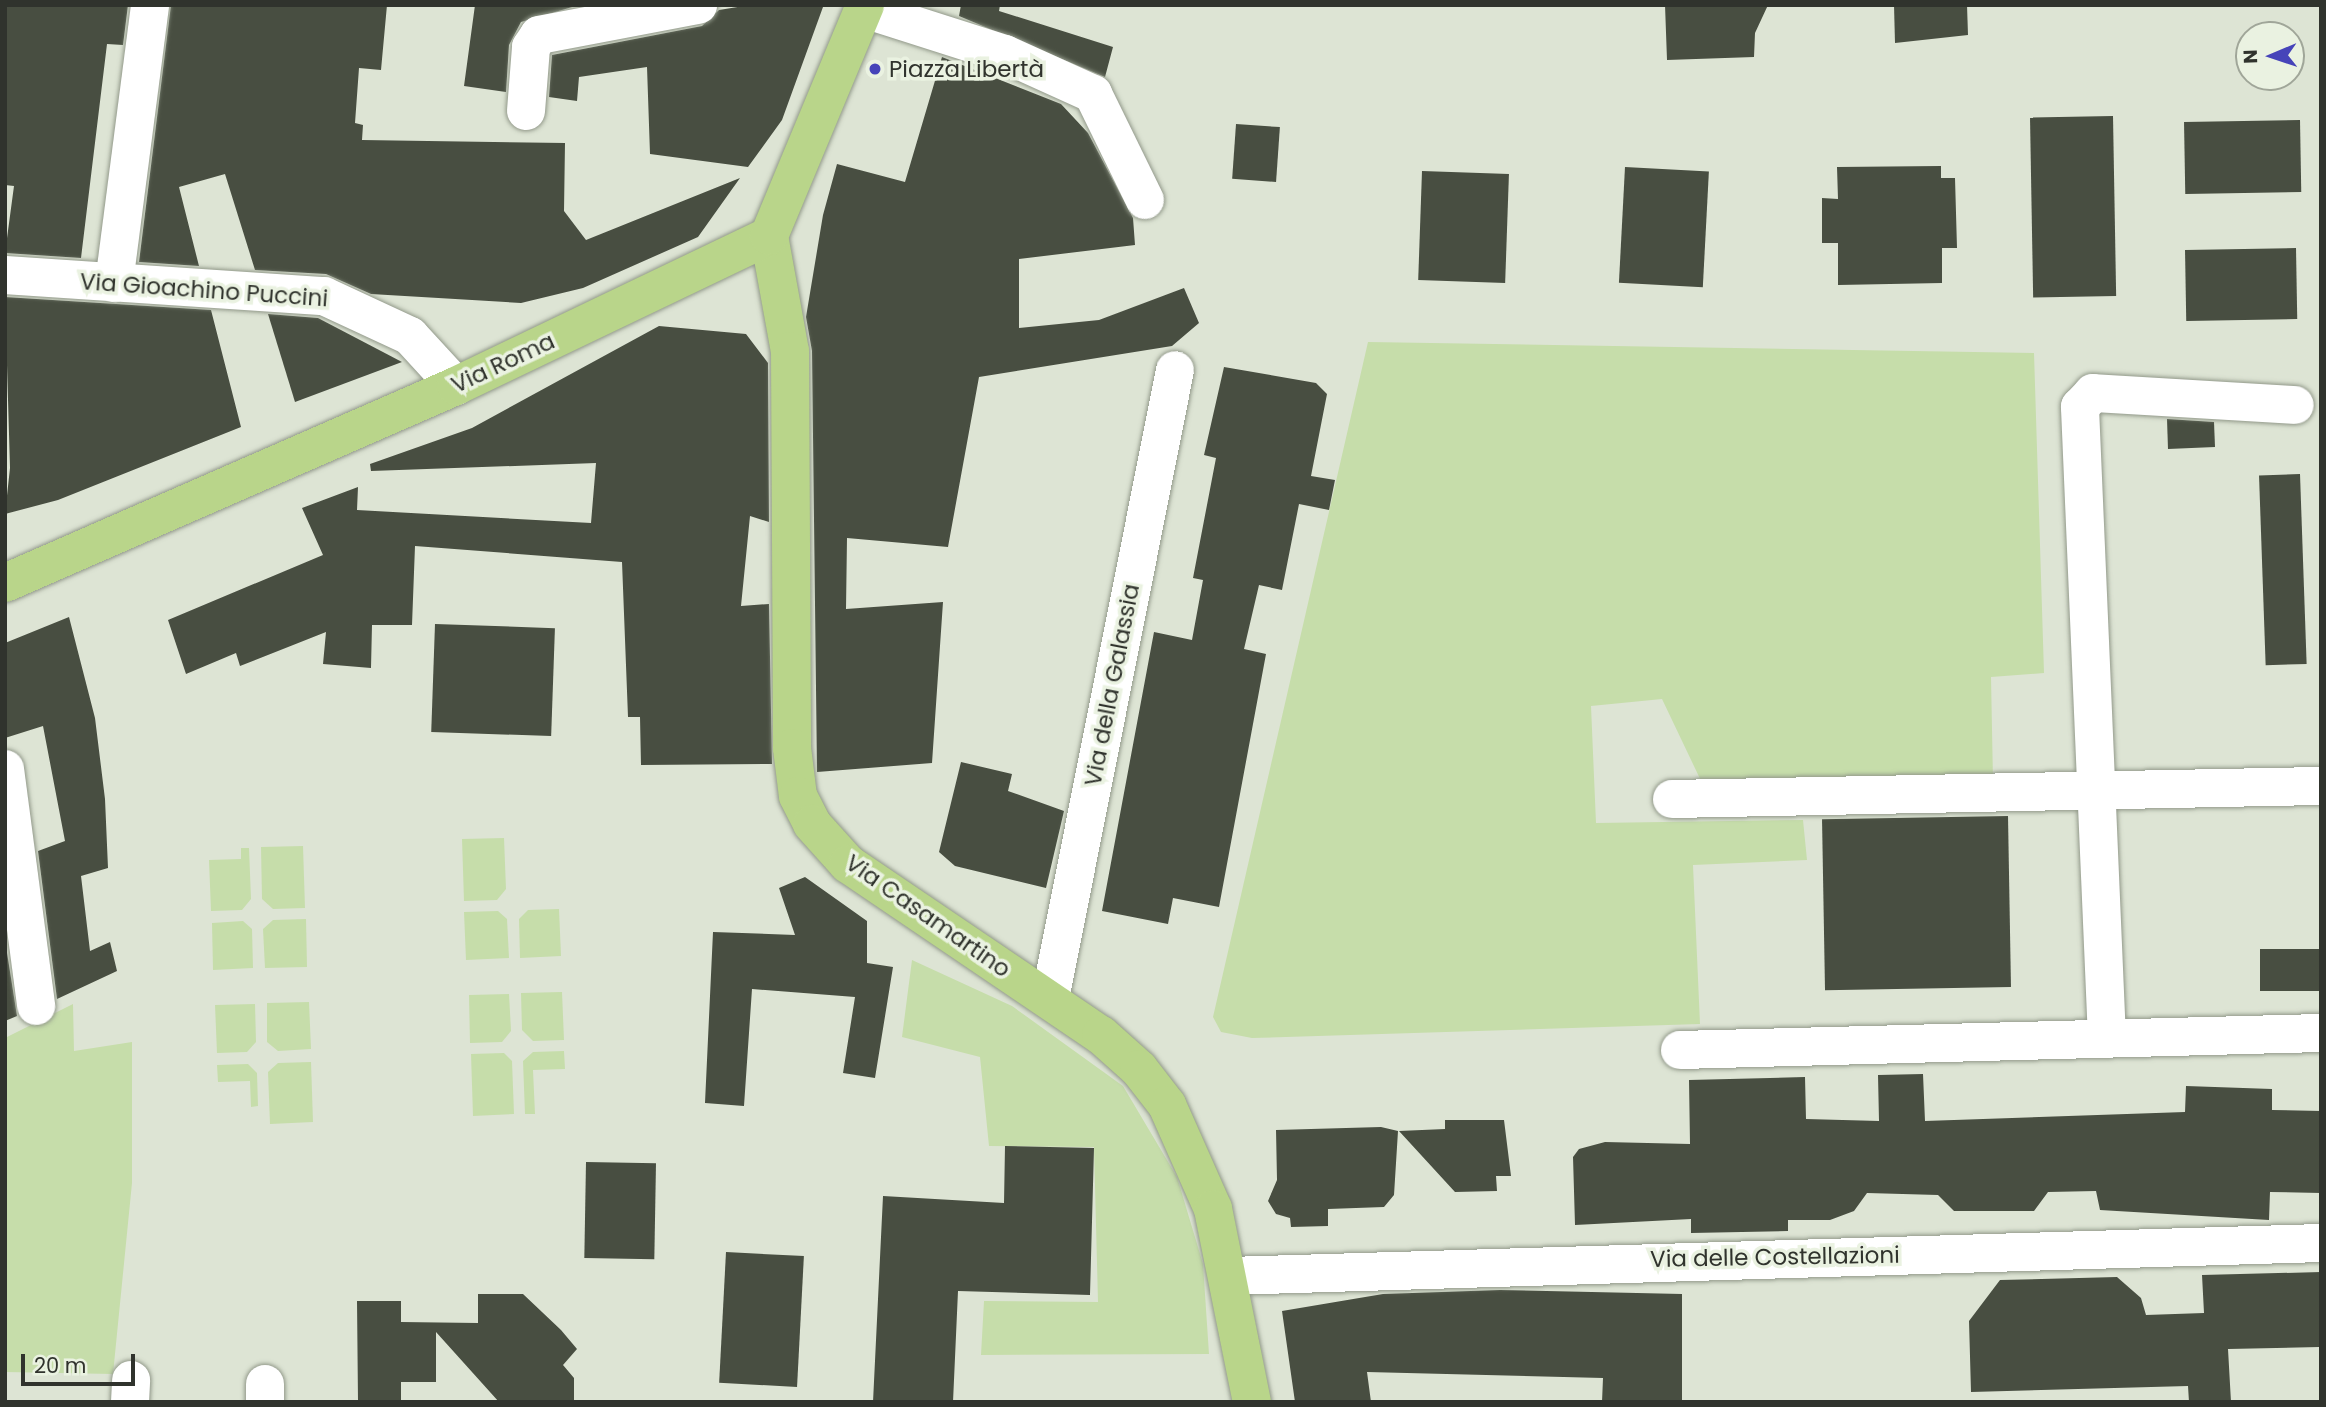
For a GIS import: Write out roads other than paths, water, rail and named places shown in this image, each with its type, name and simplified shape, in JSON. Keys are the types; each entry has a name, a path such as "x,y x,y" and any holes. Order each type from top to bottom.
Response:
{"main road":[{"path":"769,236 865,7"},
{"name":"Via Roma","path":"5,583 456,386 769,236"},
{"name":"Via Casamartino","path":"769,236 790,351 792,748 798,796 812,824 848,864 1050,999 1139,1069 1167,1105 1209,1198 1229,1276 1252,1402"}],"street":[{"path":"114,283 150,5"},
{"path":"526,111 531,47 539,35 698,5"},
{"path":"865,7 1005,54 1093,94 1145,200"},
{"name":"Via Gioachino Puccini","path":"5,275 324,296 410,336 456,386"},
{"name":"Via della Galassia","path":"1050,999 1175,370"},
{"path":"2108,1039 2082,399 2101,393 2295,405"},
{"path":"5,769 36,1006"},
{"path":"1672,799 2321,786"},
{"path":"1680,1050 2321,1033"},
{"name":"Via delle Costellazioni","path":"1229,1276 2321,1243"}],"place":[{"name":"Piazza Libertà","path":"875,69"}]}
